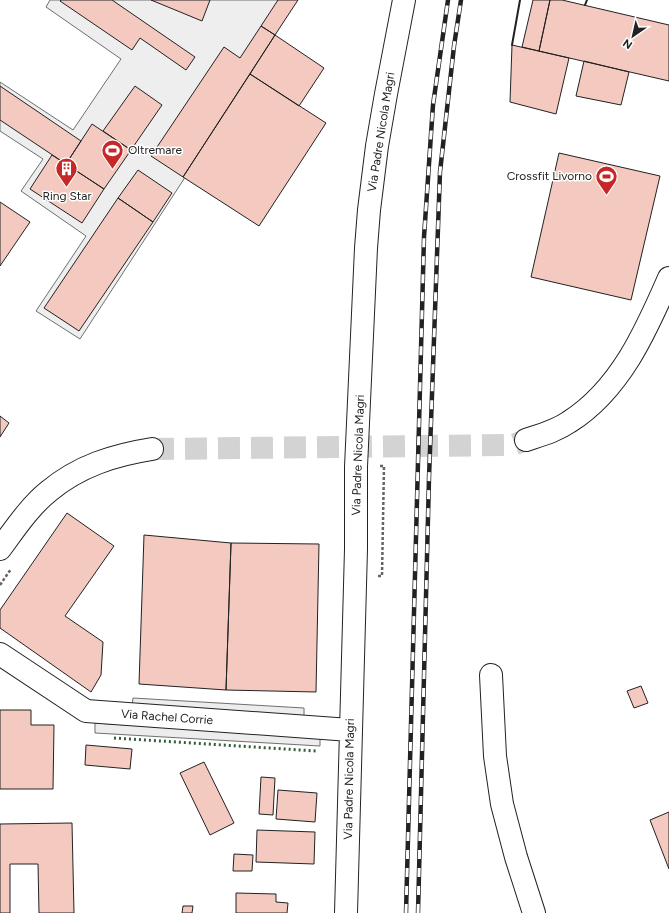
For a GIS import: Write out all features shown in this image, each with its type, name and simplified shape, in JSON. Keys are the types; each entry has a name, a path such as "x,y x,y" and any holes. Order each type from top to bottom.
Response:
{"street":[{"name":"Via Padre Nicola Magri","path":"346,913 356,549 356,467 366,256 369,210 377,146 404,0"},
{"path":"526,440 567,424 578,416 608,388 622,370 641,339 669,278"},
{"path":"0,549 30,510 58,483 81,470 102,461 121,455 152,449"},
{"name":"Via Rachel Corrie","path":"0,654 86,711 350,730"},
{"path":"491,674 495,756 502,804 516,857 534,913"}],"path":[{"path":"382,576 384,466"},
{"path":"0,585 13,566"}],"shaded area":[{"name":"Oltremare","path":"50,0 296,0 182,182 80,339 36,311 86,236 21,191 43,159 0,131 0,82 73,130 121,59 46,7"},
{"path":"133,698 304,708 304,716 132,706"},
{"path":"95,723 320,737 320,746 95,733"}],"building":[{"path":"112,0 195,57 186,70 140,38 132,50 60,1"},
{"path":"151,0 210,0 202,21"},
{"path":"278,0 298,0 275,35 261,26"},
{"path":"533,0 550,0 539,51 522,47"},
{"path":"550,0 562,0 669,25 669,81 539,51"},
{"path":"261,26 275,35 183,177 151,156 224,47 240,58"},
{"path":"275,35 324,68 299,106 250,74"},
{"path":"512,45 569,58 556,114 510,102"},
{"path":"584,61 629,72 621,105 576,96"},
{"path":"250,74 326,123 259,226 183,177"},
{"path":"0,86 81,141 66,164 0,120"},
{"path":"135,86 162,105 131,150 103,131"},
{"path":"92,124 131,150 104,189 66,164"},
{"path":"559,153 660,176 631,300 531,277"},
{"name":"Ring Star","path":"52,155 104,189 82,223 30,189"},
{"path":"138,170 172,193 153,222 118,198"},
{"path":"118,198 153,222 79,331 44,308"},
{"path":"0,202 30,222 0,266"},
{"path":"0,416 9,423 0,437"},
{"path":"67,513 114,546 65,616 103,642 101,675 91,692 0,628 0,610"},
{"path":"144,535 231,543 226,690 139,684"},
{"path":"231,543 319,544 316,692 226,690"},
{"path":"641,686 648,703 634,708 627,691"},
{"path":"0,710 31,710 31,725 54,725 53,789 0,789"},
{"path":"86,745 132,749 130,769 85,765"},
{"path":"204,762 234,823 210,835 180,773"},
{"path":"261,777 275,778 273,815 259,814"},
{"path":"278,790 317,793 315,822 276,819"},
{"path":"669,812 669,869 650,820"},
{"path":"72,823 74,913 39,913 38,864 10,864 10,913 0,913 0,824"},
{"path":"257,830 315,832 314,864 256,862"},
{"path":"234,854 253,855 252,871 233,871"},
{"path":"236,893 276,894 276,902 288,903 287,913 236,913"},
{"path":"183,906 193,906 192,913 182,913"}],"tunnel":[{"path":"152,449 513,445 526,440"}],"railway":[{"path":"406,913 424,237 433,105 448,0"},
{"path":"418,913 429,478 440,172 454,46 461,0"}],"hedge":[{"path":"114,738 316,751"}],"wall":[{"path":"512,45 520,0"},
{"path":"585,5 587,0"}],"place":[{"name":"Oltremare","path":"112,170"},
{"name":"Ring Star","path":"67,188"},
{"name":"Crossfit Livorno","path":"607,196"}]}
